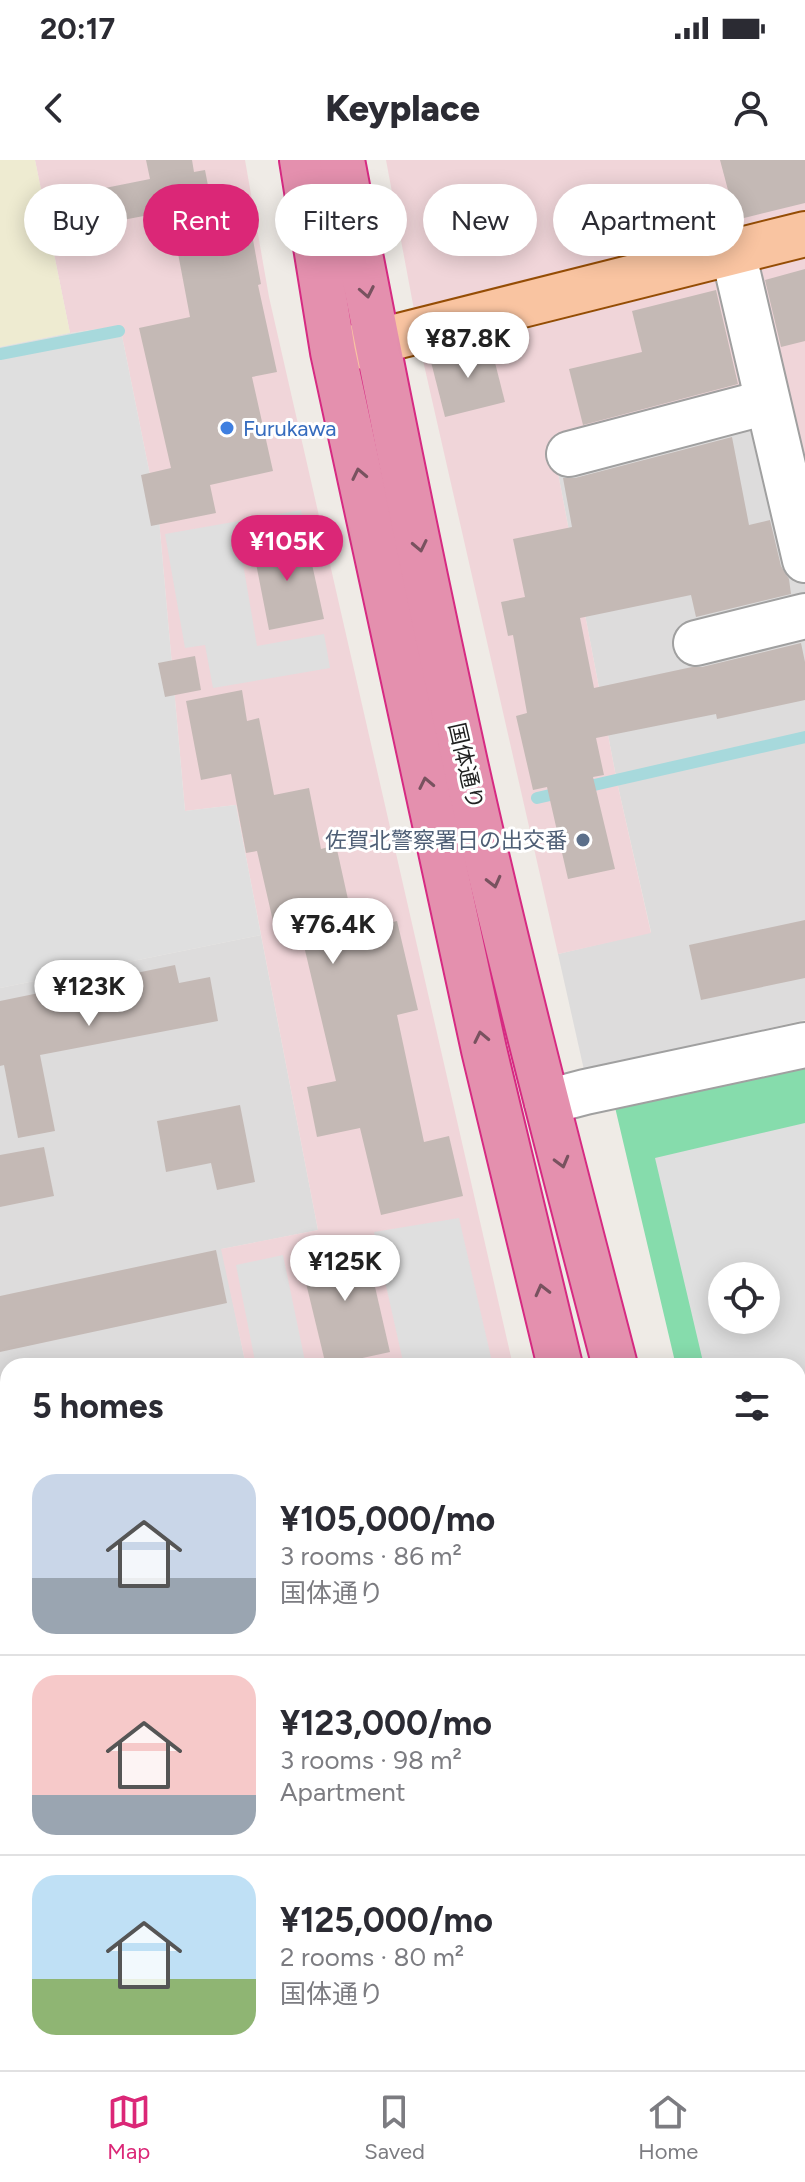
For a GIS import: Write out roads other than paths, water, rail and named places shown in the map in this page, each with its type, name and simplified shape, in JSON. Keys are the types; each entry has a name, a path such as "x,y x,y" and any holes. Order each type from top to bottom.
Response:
{"highway":[{"name":"国体通り","path":"302,160 333,352 484,1050 558,1358"},
{"name":"国体通り","path":"342,160 465,764 613,1358"}],"main road":[{"path":"744,249 805,234"},
{"path":"333,352 717,256"}],"street":[{"path":"734,256 805,560"},
{"path":"569,454 767,402"},
{"path":"696,643 805,616"},
{"path":"547,1102 805,1045"}],"waterway":[{"path":"0,354 119,331"},
{"path":"537,798 805,737"}],"place":[{"name":"Furukawa","path":"227,428"},
{"name":"佐賀北警察署日の出交番","path":"583,840"}]}
